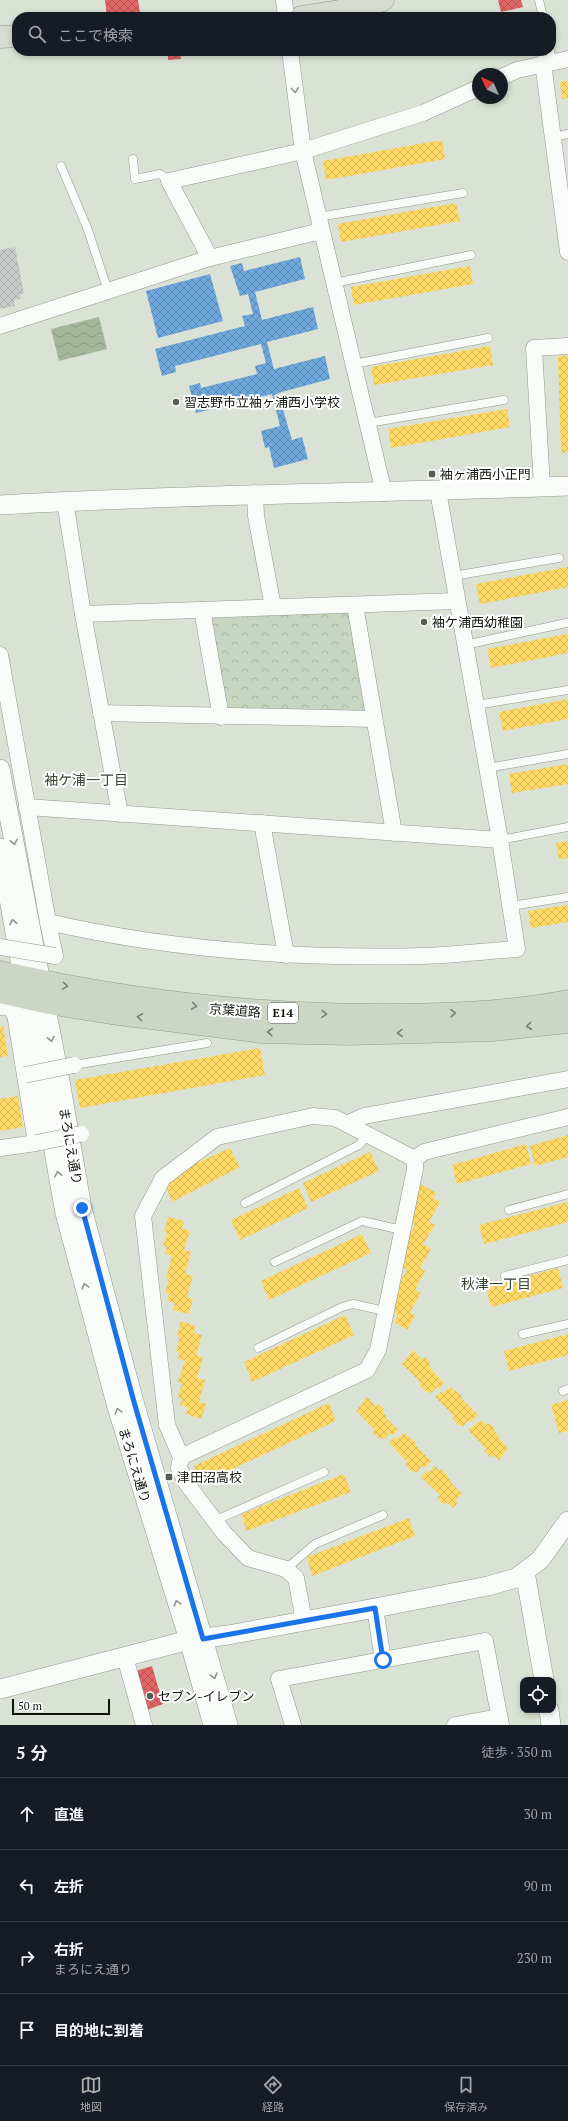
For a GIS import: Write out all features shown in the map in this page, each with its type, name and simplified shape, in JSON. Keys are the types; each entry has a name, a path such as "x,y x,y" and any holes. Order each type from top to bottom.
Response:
{"highway":[{"path":"334,12 384,0"},
{"path":"0,37 12,36"},
{"name":"京葉道路","path":"0,972 32,979 196,1007 314,1014 423,1015 496,1010 568,1001"},
{"name":"京葉道路","path":"0,992 35,1000 111,1013 262,1032 349,1034 492,1030 568,1022"}],"street":[{"path":"284,0 285,12"},
{"path":"291,56 302,151 384,493"},
{"path":"508,74 548,59 568,59"},
{"path":"548,59 560,136 568,252"},
{"path":"210,258 169,181 302,151 423,113 472,91"},
{"path":"0,326 319,224"},
{"path":"542,487 534,348 568,346"},
{"path":"0,505 255,493 384,493 568,486"},
{"path":"48,922 89,931 232,951 286,955 424,956 518,949 438,491"},
{"path":"255,493 256,516 273,607"},
{"path":"65,501 83,614 120,814"},
{"path":"83,614 457,601"},
{"path":"355,605 394,833"},
{"path":"202,610 221,717"},
{"path":"0,655 55,956 0,947"},
{"path":"101,713 221,717 374,719"},
{"name":"まろにえ通り","path":"0,769 35,1000 82,1208 196,1639 213,1725"},
{"path":"27,807 500,840"},
{"path":"262,823 286,955"},
{"name":"まろにえ通り","path":"0,848 32,979"},
{"path":"0,1007 8,1006 15,1014 36,1143"},
{"path":"25,1075 74,1065"},
{"path":"347,1124 364,1116 568,1079"},
{"path":"304,1621 296,1578 286,1569 248,1558 214,1521 187,1484 179,1468 181,1457 167,1426 143,1216 163,1178 217,1137 313,1116 335,1118 367,1136 415,1159"},
{"path":"181,1457 367,1370 378,1350 415,1159 424,1152 568,1117"},
{"path":"0,1148 36,1143 81,1134"},
{"path":"0,1689 196,1639 375,1608 488,1586 516,1578 540,1560 568,1521"},
{"path":"525,1572 543,1677"},
{"path":"375,1608 383,1660"},
{"name":"まろにえ通り","path":"196,1639 228,1725"},
{"path":"293,1725 279,1679 485,1641 500,1721 455,1725"},
{"path":"125,1657 144,1725"},
{"path":"549,1713 551,1725"}],"lane":[{"path":"539,0 542,12"},
{"path":"134,159 135,179 160,174 169,181"},
{"path":"61,166 88,230 108,291"},
{"path":"319,224 463,193"},
{"path":"334,284 471,255"},
{"path":"354,364 488,338"},
{"path":"368,423 504,400"},
{"path":"453,576 559,558"},
{"path":"465,645 566,623"},
{"path":"476,705 568,690"},
{"path":"487,768 568,754"},
{"path":"500,840 568,827"},
{"path":"511,906 568,897"},
{"path":"74,1065 207,1042"},
{"path":"245,1202 360,1145 367,1136"},
{"path":"509,1210 568,1194"},
{"path":"275,1262 362,1221 402,1230"},
{"path":"505,1276 568,1260"},
{"path":"258,1348 342,1307 353,1304 386,1312"},
{"path":"524,1334 568,1324"},
{"path":"214,1521 324,1472"},
{"path":"286,1569 315,1544 383,1515"}],"green space":[{"path":"348,610 367,715 224,712 207,615"}],"water":[{"path":"99,317 107,349 59,361 51,329"}],"building: 住宅":[{"path":"568,81 568,98 562,99 560,82"},
{"path":"442,140 445,159 326,180 323,161"},
{"path":"456,203 460,221 341,242 338,224"},
{"path":"470,266 473,284 354,305 351,287"},
{"path":"490,346 493,365 374,385 371,367"},
{"path":"558,356 568,356 568,452 561,453"},
{"path":"507,409 510,427 391,448 388,429"},
{"path":"568,567 568,587 480,604 476,584"},
{"path":"568,634 568,653 491,668 487,649"},
{"path":"568,699 568,719 503,731 499,712"},
{"path":"568,764 568,784 512,793 509,774"},
{"path":"568,841 568,858 559,860 556,843"},
{"path":"568,905 568,922 531,928 528,911"},
{"path":"3,1026 8,1056 0,1057 0,1027"},
{"path":"260,1048 265,1075 80,1108 75,1080"},
{"path":"18,1096 23,1127 0,1131 0,1099"},
{"path":"568,1135 568,1157 535,1166 530,1146"},
{"path":"526,1144 531,1164 457,1184 452,1165"},
{"path":"230,1148 240,1167 172,1202 163,1178"},
{"path":"370,1152 379,1171 311,1202 303,1183"},
{"path":"421,1184 436,1193 433,1198 440,1202 429,1222 435,1225 423,1244 431,1249 420,1268 425,1271 415,1290 421,1293 410,1312 415,1316 407,1330 394,1322 398,1315 391,1312 392,1303 399,1291 396,1289 407,1270 400,1266 400,1259 408,1246 404,1244 415,1225 409,1222 410,1212 417,1199 413,1197"},
{"path":"299,1188 308,1208 240,1240 231,1220"},
{"path":"568,1202 568,1222 484,1244 479,1225"},
{"path":"168,1217 184,1221 182,1228 190,1231 184,1250 191,1252 185,1274 193,1276 187,1297 193,1299 189,1314 173,1310 175,1303 167,1301 169,1294 165,1293 169,1279 166,1278 172,1256 165,1254 167,1247 163,1246 167,1232 164,1232"},
{"path":"362,1234 371,1253 269,1300 261,1281"},
{"path":"558,1268 563,1288 491,1307 486,1288"},
{"path":"345,1315 354,1335 252,1382 244,1362"},
{"path":"181,1321 196,1326 194,1333 202,1335 196,1355 203,1357 197,1378 205,1380 199,1402 206,1404 201,1419 186,1414 188,1408 180,1405 182,1399 178,1397 182,1383 178,1382 185,1360 178,1359 180,1352 176,1351 180,1337 177,1336"},
{"path":"568,1334 568,1355 509,1371 504,1351"},
{"path":"413,1350 423,1360 425,1357 430,1363 429,1366 444,1383 439,1389 437,1387 431,1393 425,1391 419,1385 421,1383 402,1364"},
{"path":"450,1387 462,1396 462,1399 478,1415 471,1422 469,1420 463,1426 458,1425 452,1418 454,1416 435,1397 442,1391 444,1393"},
{"path":"367,1397 376,1406 378,1404 384,1409 383,1413 387,1417 386,1418 398,1430 393,1435 390,1433 385,1439 379,1438 372,1432 375,1430 356,1411"},
{"path":"568,1400 568,1431 559,1433 551,1405"},
{"path":"329,1403 336,1421 202,1483 194,1466"},
{"path":"481,1420 487,1425 489,1423 495,1429 494,1431 499,1436 498,1437 508,1448 499,1461 495,1456 490,1457 484,1451 486,1449 468,1430"},
{"path":"403,1433 416,1442 415,1445 431,1461 425,1468 422,1466 417,1472 411,1471 405,1464 407,1462 389,1443 395,1437 397,1439"},
{"path":"435,1466 440,1471 442,1469 452,1482 451,1483 462,1494 456,1500 458,1502 453,1508 448,1503 443,1504 437,1498 440,1495 421,1477 427,1470 429,1472"},
{"path":"344,1474 351,1492 246,1531 242,1514"},
{"path":"409,1518 415,1536 312,1576 307,1557"}],"building: 商業":[{"path":"105,0 138,0 140,12 106,12"},
{"path":"498,0 521,0 523,7 501,12"},
{"path":"168,56 181,56 181,59 168,60"},
{"path":"152,1666 163,1704 147,1710 136,1671"}],"building: 教育":[{"path":"300,257 305,279 255,292 262,320 313,307 318,329 267,342 274,369 325,356 330,379 278,393 292,440 302,437 308,459 274,468 269,447 265,448 261,431 280,426 272,394 196,413 189,386 200,383 201,388 257,374 255,366 266,363 261,344 175,366 176,372 162,376 155,349 245,326 242,316 253,314 248,294 240,296 230,266 242,263 244,271"},
{"path":"210,274 223,321 158,338 146,291"}],"building: その他":[{"path":"15,247 24,294 20,294 21,299 14,300 15,306 0,309 0,250"}],"place":[{"name":"習志野市立袖ヶ浦西小学校","path":"176,402"},
{"name":"袖ヶ浦西小正門","path":"432,474"},
{"name":"袖ケ浦西幼稚園","path":"424,622"},
{"name":"津田沼高校","path":"169,1477"},
{"name":"セブン-イレブン","path":"150,1696"}],"district":[{"name":"袖ケ浦一丁目","path":"86,780"},
{"name":"秋津一丁目","path":"496,1284"}],"route":[{"path":"82,1208 134,1402 203,1639 375,1608 383,1660"}]}
